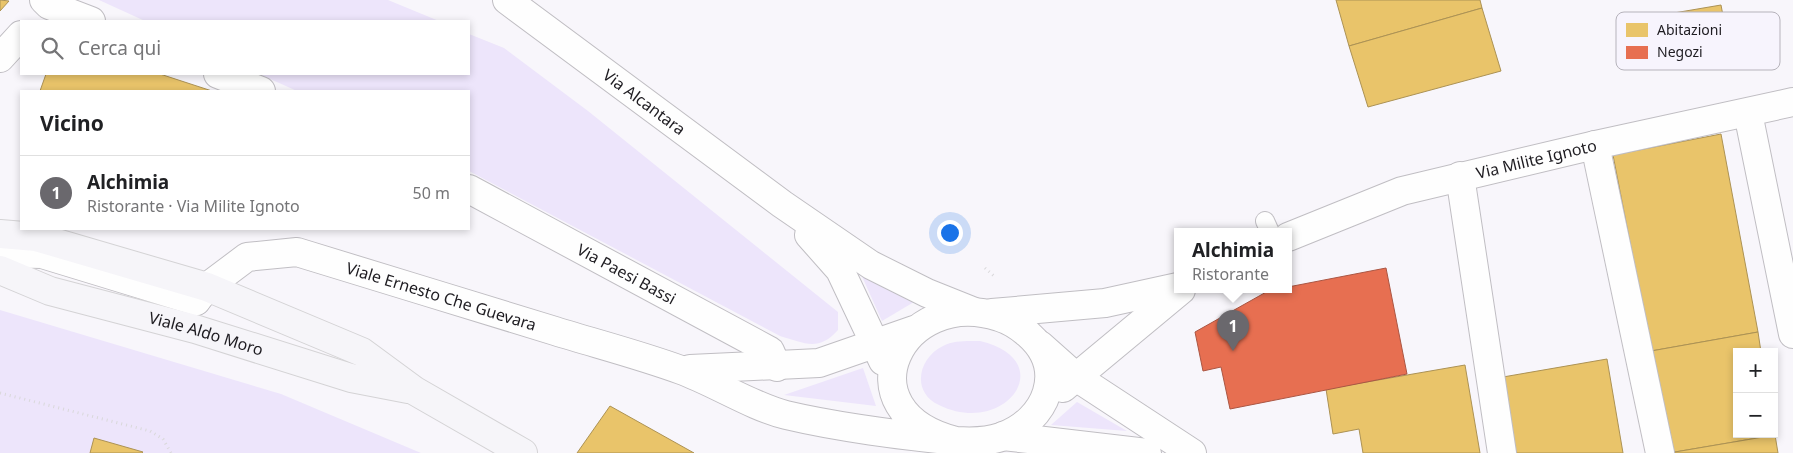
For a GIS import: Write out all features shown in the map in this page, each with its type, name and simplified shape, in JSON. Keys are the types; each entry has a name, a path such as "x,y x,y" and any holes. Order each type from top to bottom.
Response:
{"main road":[{"name":"Viale Aldo Moro","path":"0,234 36,237 362,352 415,391 523,453"},
{"name":"Viale Aldo Moro","path":"0,270 50,291 195,329 351,378 415,391"}],"street":[{"name":"Via Alcantara","path":"507,0 782,204"},
{"path":"45,6 88,20"},
{"path":"0,58 20,36"},
{"path":"221,75 258,90"},
{"name":"Via Milite Ignoto","path":"1292,235 1402,191 1595,145 1793,102"},
{"path":"1748,112 1793,334"},
{"path":"1595,145 1660,453"},
{"path":"1460,176 1502,453"},
{"name":"Via Paesi Bassi","path":"470,189 770,351 777,367"},
{"path":"782,204 871,265 927,293 979,313 1000,317 1014,324 1076,377 1192,453"},
{"path":"782,204 840,270 891,377 902,411 922,428 956,440"},
{"name":"Viale Ernesto Che Guevara","path":"201,294 247,256 298,252 681,370"},
{"name":"Viale Aldo Moro","path":"0,253 42,254 201,294"},
{"path":"681,370 777,367 819,363 914,330 933,319 950,314 1105,303 1174,288"},
{"path":"681,370 784,414 894,433 956,440 988,441 1003,436 1024,425 1043,405 1177,293"},
{"path":"195,329 201,294"},
{"path":"891,377 900,347 914,330"},
{"path":"1040,345 1047,362 1049,376 1043,405"},
{"path":"1003,436 1147,453"}],"path":[{"path":"0,393 150,431 162,439 171,453"}],"shaded area":[{"path":"99,0 388,0 437,20 143,20"},
{"path":"470,34 504,48 588,111 838,312 838,330 824,341 811,344 780,336 470,172 470,90 295,90 261,75 470,75"},
{"path":"860,272 914,302 882,321"},
{"path":"0,310 281,394 421,453 0,453"},
{"path":"961,341 980,341 1004,351 1017,364 1020,378 1015,392 1003,404 985,412 963,413 939,405 930,399 924,392 921,384 923,367 928,358 947,344"},
{"path":"863,368 876,406 784,395"},
{"path":"1077,402 1127,431 1051,425"}],"building: Abitazioni":[{"path":"0,0 9,1 0,11"},
{"path":"1336,0 1480,0 1482,8 1349,46"},
{"path":"1721,5 1722,12 1680,12"},
{"path":"1482,8 1501,71 1368,107 1349,46"},
{"path":"46,75 163,75 209,90 40,90"},
{"path":"1721,134 1758,332 1651,351 1613,155"},
{"path":"1758,332 1760,348 1733,348 1733,438 1757,438 1669,453 1651,351"},
{"path":"1607,359 1623,453 1516,453 1503,377"},
{"path":"1465,365 1480,453 1363,453 1359,429 1333,434 1326,389"},
{"path":"610,406 694,453 577,453"},
{"path":"94,438 143,452 90,453"},
{"path":"1757,438 1776,438 1778,453 1669,453"}],"building: Negozi":[{"path":"1386,268 1407,374 1230,409 1221,367 1203,371 1195,332 1264,293 1292,293 1292,286"}],"place":[{"name":"Alchimia","path":"1233,351"}]}
